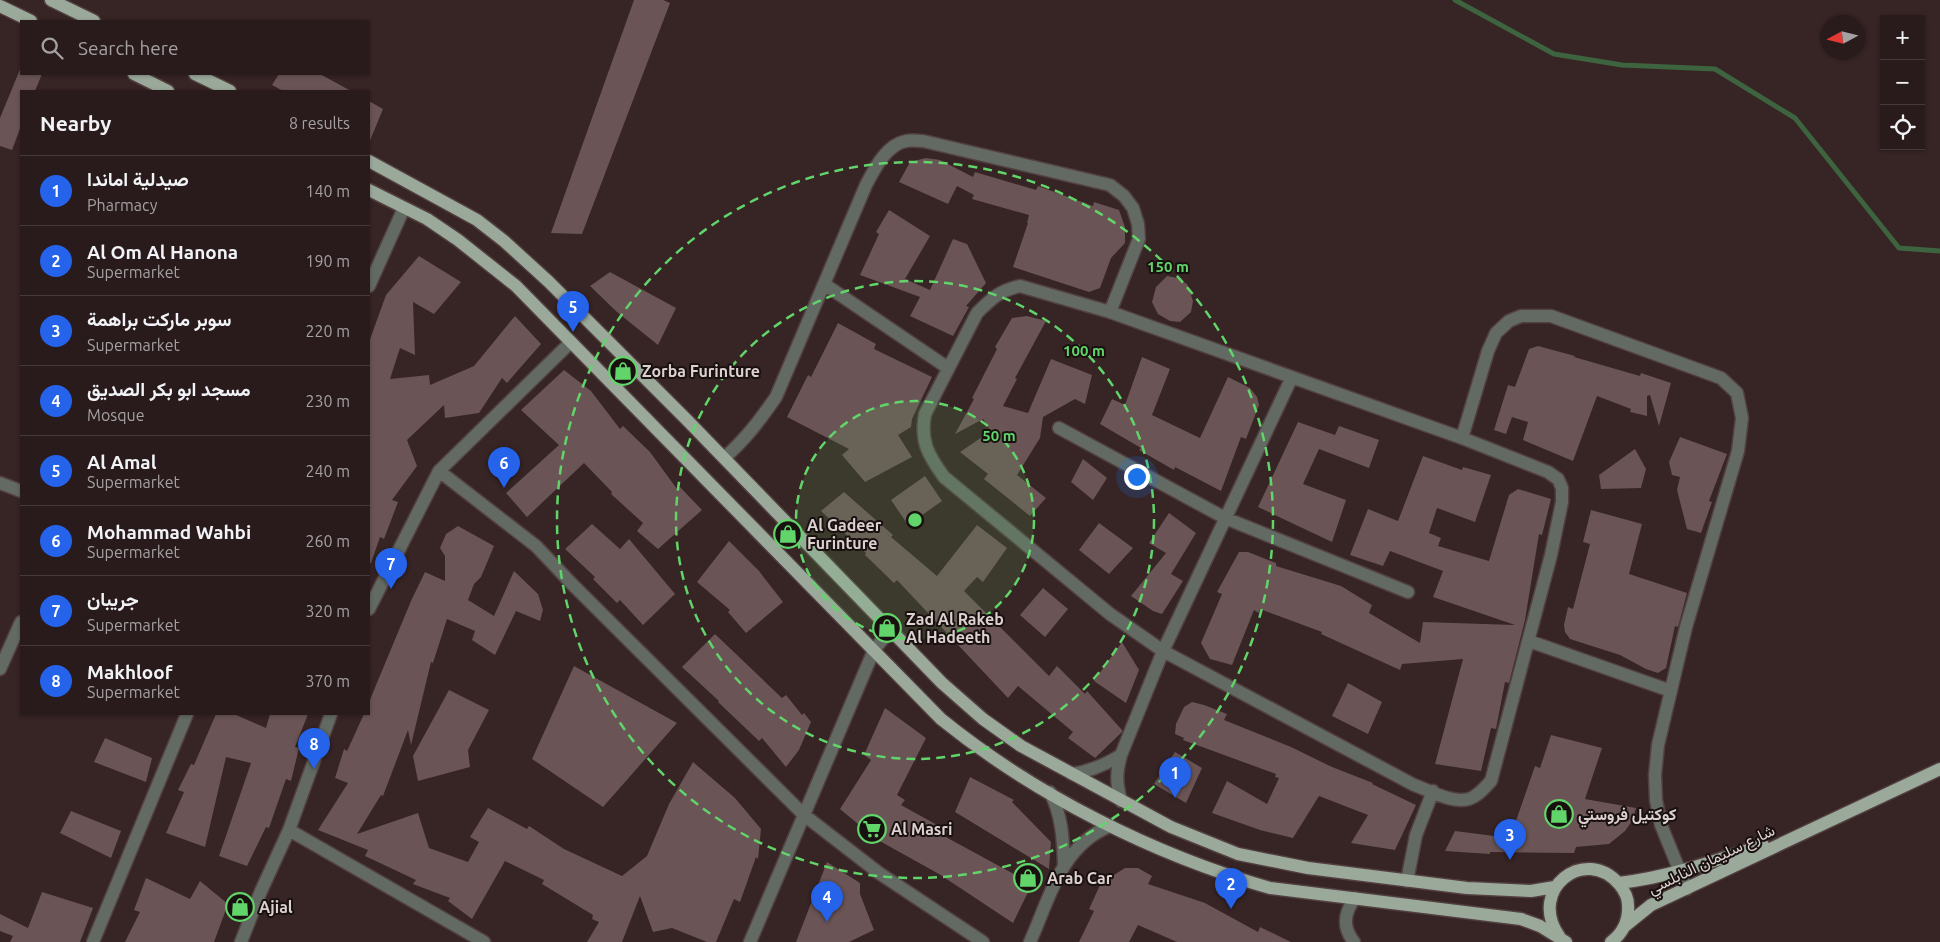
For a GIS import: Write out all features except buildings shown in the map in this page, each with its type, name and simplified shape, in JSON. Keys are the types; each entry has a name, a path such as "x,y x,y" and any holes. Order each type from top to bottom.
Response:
{"main road":[{"path":"51,0 92,20"},
{"path":"0,6 29,20"},
{"path":"136,75 166,90"},
{"path":"197,75 228,90"},
{"path":"370,163 477,220 504,241 556,289 724,458 942,683 983,719 1020,746 1171,827 1238,854 1308,868 1468,888 1531,891 1555,887"},
{"path":"370,191 427,219 489,263 516,286 941,719 977,748 1110,826 1181,858 1233,877 1270,888 1521,920 1540,926 1563,939"},
{"name":"شارع سليمان النابلسي","path":"1617,937 1651,905 1940,769"},
{"name":"شارع سليمان النابلسي","path":"1619,884 1649,880 1681,872 1815,827"},
{"path":"1563,939 1552,926 1549,913 1550,900 1555,887 1564,877 1576,871 1589,869 1602,871 1614,878 1623,888 1628,901 1628,914 1617,937"}],"street":[{"path":"724,458 739,445 758,423 776,397 866,185 879,161 893,147 906,141 923,141 1110,185 1124,196 1133,208 1138,224 1139,239 1110,312"},
{"path":"370,284 404,208"},
{"path":"824,284 948,368"},
{"path":"1020,286 1110,312 1462,438 1548,472 1558,479 1562,488 1562,502 1551,555 1491,781 1478,794 1468,799 1453,799 1414,785 1163,651 1110,614 944,477 931,460 922,430 925,414 977,314 989,301 1002,291 1020,286"},
{"path":"1462,438 1488,351 1496,333 1509,321 1521,316 1551,316 1721,378 1737,393 1742,418 1738,451 1686,627 1658,745 1655,774 1656,800 1661,825 1687,889"},
{"path":"370,604 439,471 571,342"},
{"path":"1122,801 1116,782 1116,772 1163,651 1292,377"},
{"path":"1059,428 1225,518 1408,592"},
{"path":"439,471 536,546 804,815 879,873 983,942"},
{"path":"0,483 20,491"},
{"path":"0,669 20,624"},
{"path":"750,942 874,650 890,630"},
{"path":"1529,641 1671,690"},
{"path":"93,942 187,715"},
{"path":"241,942 289,830 331,715"},
{"path":"1072,774 1097,768 1122,755"},
{"path":"1407,881 1416,835 1433,791"},
{"path":"1050,792 1058,809 1061,822 1064,864"},
{"path":"1030,942 1064,864 1082,843 1094,833 1110,826"},
{"path":"289,830 484,942"},
{"path":"1354,942 1345,926 1345,915 1355,898"}],"waterway":[{"path":"1455,0 1554,54 1622,65 1715,69 1795,118 1899,248 1940,251"}],"place":[{"name":"Al Amal","path":"573,332"},
{"name":"Zorba Furinture","path":"623,371"},
{"name":"Mohammad Wahbi","path":"504,488"},
{"name":"Al Gadeer Furinture","path":"788,534"},
{"name":"جريبان","path":"391,589"},
{"name":"Zad Al Rakeb Al Hadeeth","path":"887,628"},
{"name":"Makhloof","path":"314,769"},
{"name":"صيدلية اماندا","path":"1175,798"},
{"name":"كوكتيل فروستي","path":"1559,814"},
{"name":"Al Masri","path":"872,829"},
{"name":"سوبر ماركت براهمة","path":"1510,860"},
{"name":"Arab Car","path":"1028,878"},
{"name":"Ajial","path":"240,907"},
{"name":"Al Om Al Hanona","path":"1231,909"},
{"name":"مسجد ابو بكر الصديق","path":"827,922"}]}
